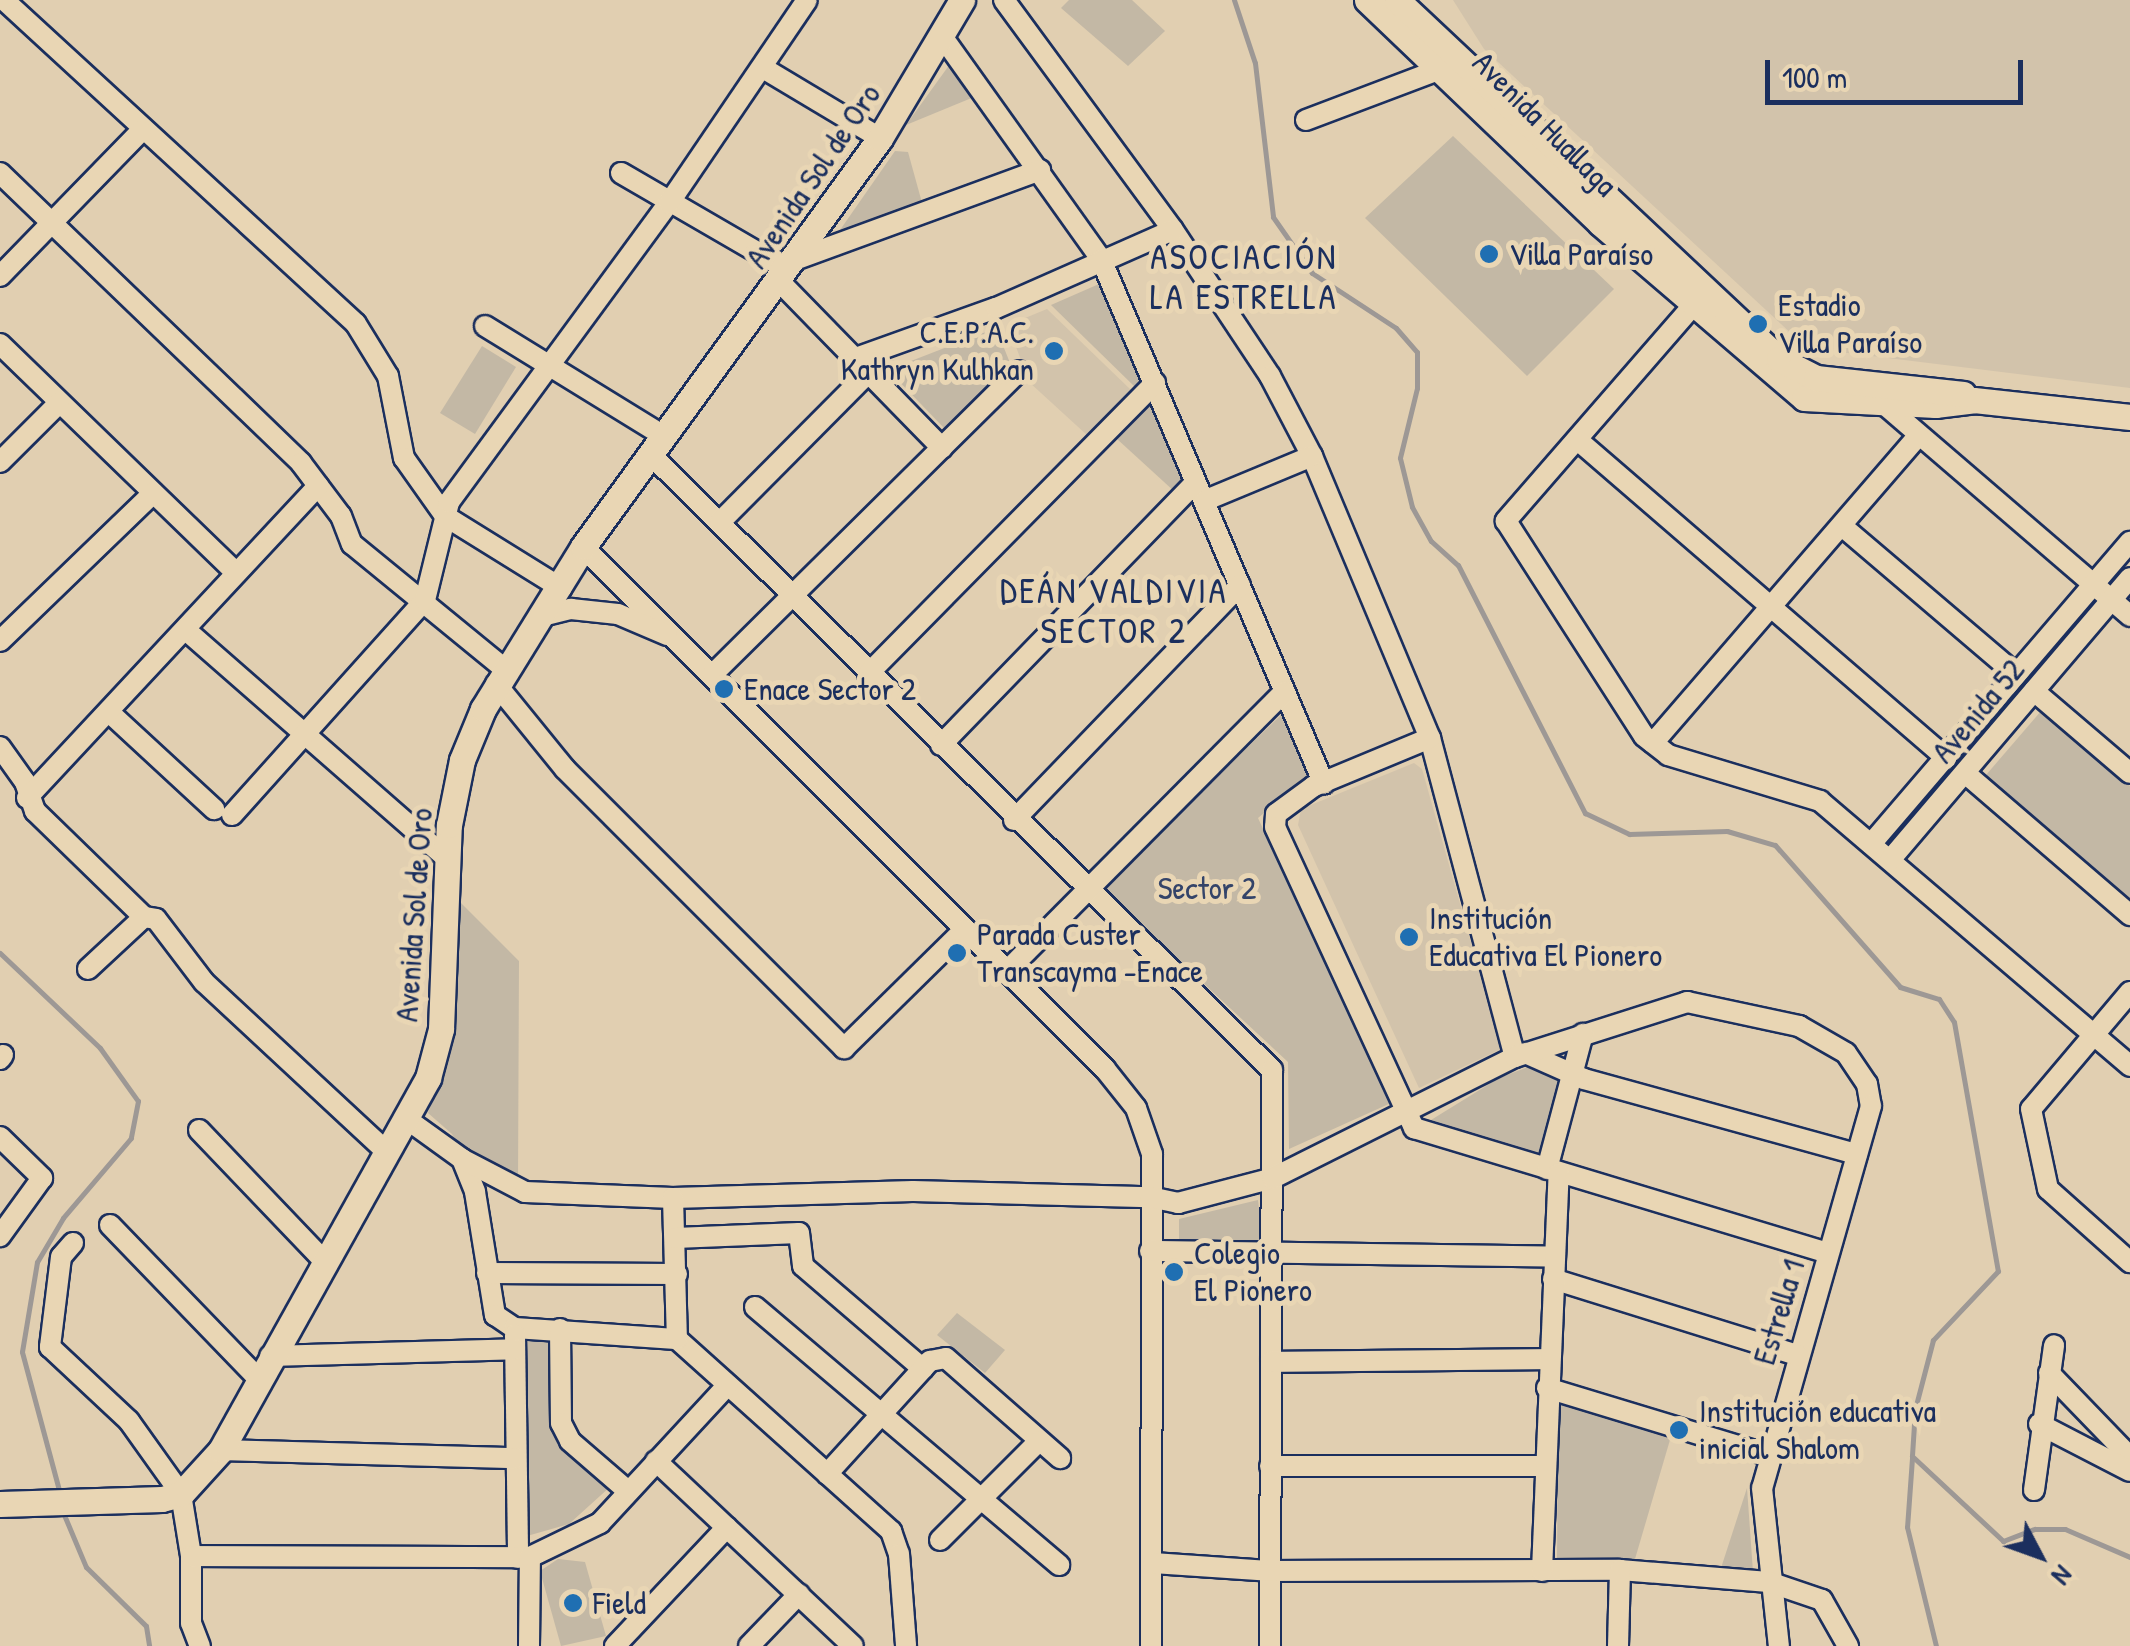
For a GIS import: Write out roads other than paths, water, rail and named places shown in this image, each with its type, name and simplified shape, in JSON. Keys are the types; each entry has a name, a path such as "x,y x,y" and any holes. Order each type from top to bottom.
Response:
{"main road":[{"name":"Avenida Sol de Oro","path":"181,1494 220,1450 324,1261 408,1120 441,1030 446,858 462,760 501,677 561,588 583,547 788,270 880,138 944,39 962,0"},
{"name":"Avenida Huallaga","path":"1367,0 1452,64"},
{"name":"Avenida Huallaga","path":"1397,0 1452,64 1804,398 1955,390 1974,400 2130,417"},
{"path":"0,1504 147,1502 181,1494"}],"street":[{"path":"4,0 373,345 400,416 404,458 445,516 561,588"},
{"path":"110,713 223,812 305,735 425,600 445,516 545,365 669,204 806,0"},
{"path":"1004,0 1174,230 1270,376 1312,456 1430,738 1520,1055"},
{"path":"944,39 1101,260 1324,784"},
{"path":"1306,120 1452,64"},
{"path":"763,68 880,138"},
{"path":"0,276 141,130"},
{"path":"788,270 1040,170"},
{"path":"0,173 318,486 352,544 425,600 501,677 565,769 844,1048 964,930"},
{"path":"621,173 788,270 862,365 942,448"},
{"path":"720,522 862,365 1174,230"},
{"path":"1700,299 1580,442 1506,521 1654,743 1668,755 1820,800 2130,1066"},
{"path":"485,326 658,445 720,522 792,597 1086,893 1272,1070 1270,1646"},
{"path":"0,344 236,574"},
{"path":"712,675 1019,372"},
{"path":"868,674 1155,384"},
{"path":"1873,392 1918,436 2130,616"},
{"path":"0,462 59,403"},
{"path":"1654,743 1773,610 1918,436"},
{"path":"1580,442 1946,758"},
{"path":"941,745 1200,492 1312,456"},
{"path":"27,798 188,631 318,486"},
{"path":"0,641 153,492"},
{"path":"1842,526 2016,674"},
{"path":"1871,844 2130,542"},
{"path":"583,547 1128,1096 1152,1154 1152,1646"},
{"name":"Avenida 52","path":"1890,860 2130,578"},
{"path":"1014,820 1240,584"},
{"path":"542,616 571,609 618,614 677,642"},
{"path":"188,631 446,858"},
{"path":"2034,690 2130,772"},
{"path":"1006,972 1284,692"},
{"path":"1430,738 1324,784 1285,804 1276,814 1276,827 1414,1128 1828,1253"},
{"path":"0,746 25,782 27,798 144,917 156,920 204,982 388,1153"},
{"path":"1965,773 2130,915"},
{"path":"88,969 144,917"},
{"path":"2130,992 2030,1110 2048,1189 2130,1262"},
{"name":"Estrella 1","path":"1583,1034 1701,1002 1799,1026 1853,1062 1871,1096 1768,1455 1762,1504 1780,1646"},
{"path":"408,1120 462,1159 525,1192 674,1198 913,1191 1150,1197 1178,1203 1273,1178 1408,1115 1520,1055 1583,1034"},
{"path":"1542,1572 1555,1257 1553,1171 1583,1034"},
{"path":"1520,1055 1857,1154"},
{"path":"199,1130 324,1261"},
{"path":"0,1138 42,1178 0,1236"},
{"path":"462,1159 475,1192 496,1315 515,1338 516,1458 529,1646"},
{"path":"674,1198 677,1338"},
{"path":"110,1226 264,1367 515,1338 560,1329 677,1338 890,1531 900,1554 902,1642"},
{"path":"675,1238 798,1233 803,1266 923,1369"},
{"path":"73,1243 61,1257 50,1348 129,1421 181,1494 191,1556 191,1623 200,1646"},
{"path":"1150,1251 1555,1257"},
{"path":"487,1273 677,1274"},
{"path":"1553,1279 1797,1355"},
{"path":"754,1307 1059,1564"},
{"path":"560,1329 561,1423 570,1441 628,1492"},
{"path":"2034,1490 2039,1424 2054,1346"},
{"path":"827,1474 923,1369 946,1358 1060,1458"},
{"path":"1271,1362 1548,1359"},
{"path":"2049,1373 2130,1457"},
{"path":"191,1556 524,1558 577,1539 628,1492 728,1385"},
{"path":"1547,1388 1768,1455"},
{"path":"2039,1424 2130,1471"},
{"path":"940,1540 1039,1441"},
{"path":"220,1450 516,1458"},
{"path":"656,1461 853,1646"},
{"path":"1270,1466 1544,1466"},
{"path":"616,1646 727,1527"},
{"path":"1154,1563 1269,1571 1620,1570 1769,1582 1822,1600 1848,1646"},
{"path":"1618,1646 1620,1570"},
{"path":"749,1646 799,1594"}],"waterway":[{"path":"1234,0 1255,63 1273,217 1312,273 1396,328 1417,352 1417,388 1400,458 1412,507 1431,541 1458,565 1585,813 1629,834 1727,831 1775,845 1900,987 1939,999 1954,1022 1998,1271 1933,1340 1915,1409 1912,1456 2003,1541 2035,1529 2065,1529 2130,1557"},
{"path":"0,953 100,1048 138,1101 131,1138 63,1218 37,1262 22,1352 60,1494"},
{"path":"1912,1458 1907,1527 1936,1646"},
{"path":"62,1510 86,1567 146,1626 149,1646"}],"place":[{"name":"Villa Paraíso","path":"1489,254"},
{"name":"Estadio Villa Paraíso","path":"1758,324"},
{"name":"C.E.P.A.C. Kathryn Kulhkan","path":"1054,351"},
{"name":"Enace Sector 2","path":"724,689"},
{"name":"Institución Educativa El Pionero","path":"1409,937"},
{"name":"Parada Custer Transcayma -Enace","path":"957,953"},
{"name":"Colegio El Pionero","path":"1174,1272"},
{"name":"Institución educativa inicial Shalom","path":"1679,1430"},
{"name":"Field","path":"573,1603"}],"district":[{"name":"ASOCIACIÓN LA ESTRELLA","path":"1244,277"},
{"name":"DEÁN VALDIVIA SECTOR 2","path":"1114,611"}],"park label":[{"name":"Sector 2","path":"1207,888"}]}
